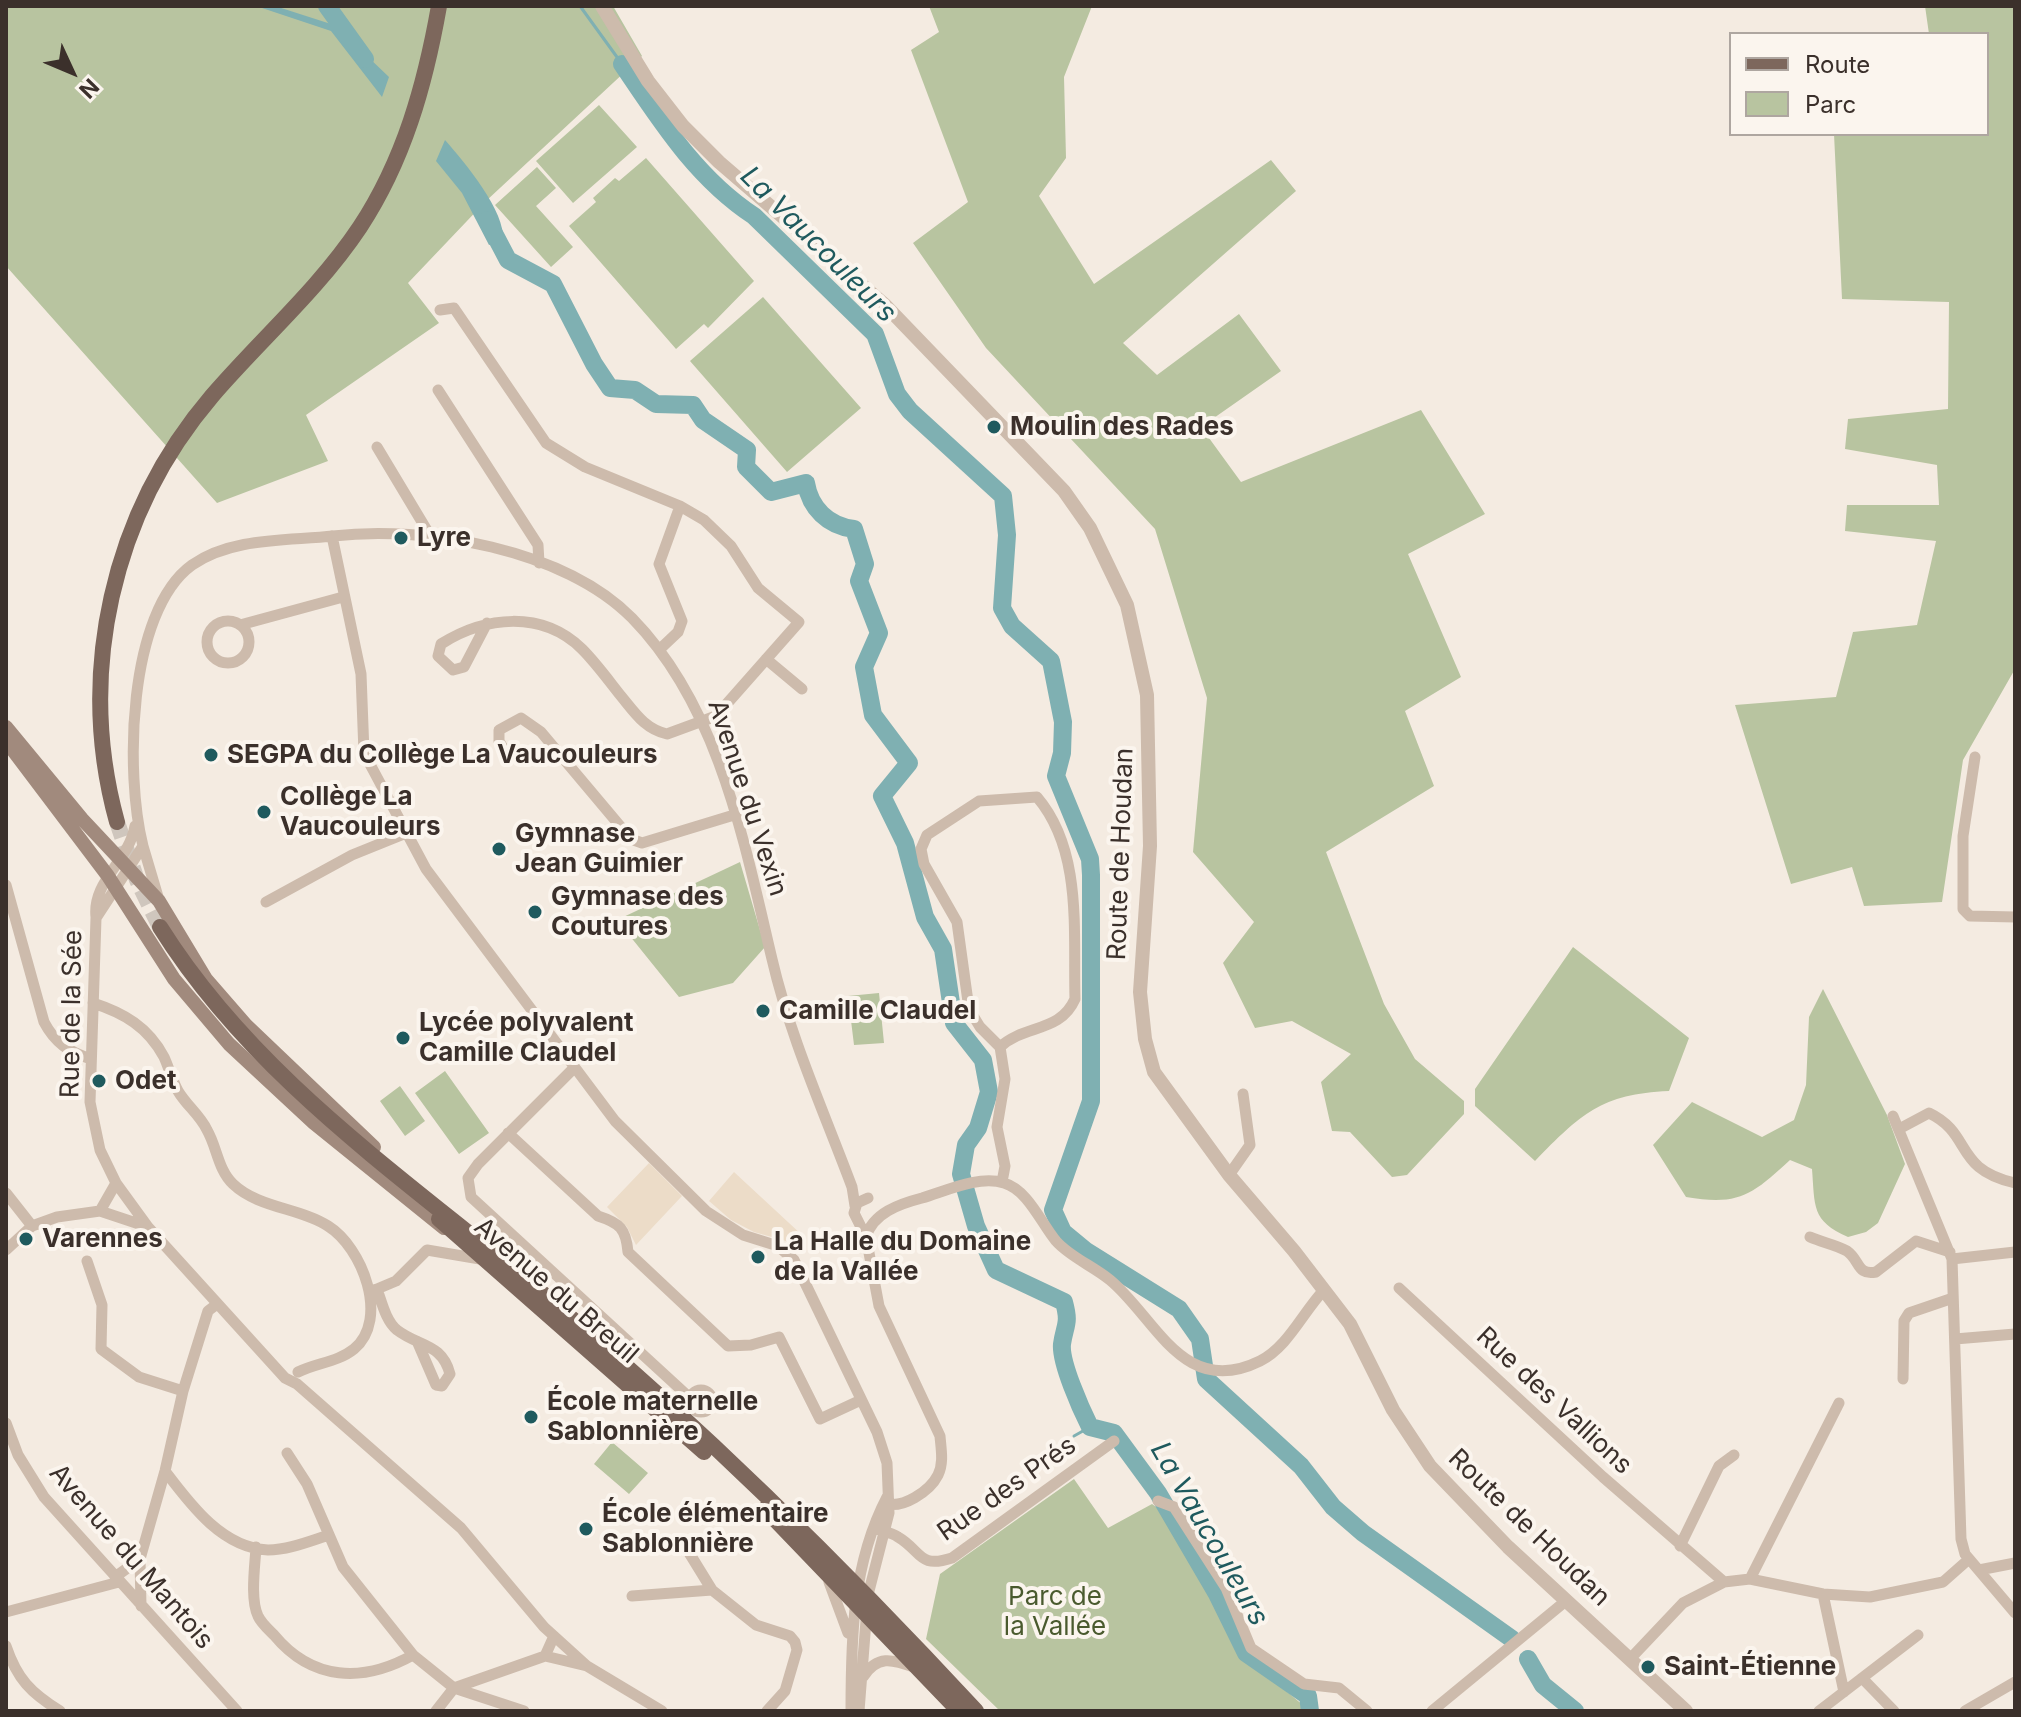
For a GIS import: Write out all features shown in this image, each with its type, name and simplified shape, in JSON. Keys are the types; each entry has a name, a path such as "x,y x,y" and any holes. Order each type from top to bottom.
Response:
{"main road":[{"path":"430,48 431,6"},
{"path":"117,822 103,753 101,663 109,605 134,523 160,468 191,421 324,276 371,209 406,138 439,6"},
{"path":"6,727 159,901 216,990 309,1088 377,1150 395,1177"},
{"path":"6,741 111,883 174,979 229,1044 314,1123 481,1259"},
{"name":"Avenue du Breuil","path":"160,927 198,984 255,1050 481,1259 692,1440 820,1563 862,1598"},
{"name":"Avenue du Breuil","path":"395,1177 488,1247 602,1343 809,1535 841,1568 862,1598 959,1711"},
{"path":"862,1598 976,1711"}],"street":[{"name":"Route de Houdan","path":"602,6 648,81 683,126 719,162 885,305 1064,491 1090,528 1127,605 1147,695 1151,831 1140,992 1145,1039 1154,1072 1229,1175 1350,1324 1393,1410 1430,1466 1508,1547 1686,1711"},
{"path":"440,310 454,308 546,443 585,467 680,506 704,520 731,546 758,588 799,622 716,716 667,734 655,731 582,649 563,634 532,622 487,623 462,631 441,644 438,656 444,664 453,670 464,667 487,623"},
{"path":"438,390 538,545 539,563"},
{"path":"377,447 431,537"},
{"path":"660,649 678,632 682,621 659,564 680,506"},
{"name":"Avenue du Vexin","path":"159,901 136,820 131,751 144,655 162,602 173,583 191,566 227,550 277,539 387,531 431,537 539,563 610,599 660,649 691,696 734,815 780,987 852,1187 857,1220"},
{"path":"332,536 361,674 364,753 404,834 485,952 615,1121 725,1226 778,1246 802,1272 887,1463 887,1501 850,1650"},
{"path":"240,625 343,597"},
{"path":"766,659 802,689"},
{"path":"561,756 505,751 499,741 499,730 521,718 541,732 631,839 642,843 734,815"},
{"path":"1975,757 1963,836 1963,909 1970,916 2015,917"},
{"path":"1000,1047 1009,1038 1058,1022 1069,1012 1075,999 1071,870 1047,809 1037,797 979,801 927,835 921,849 924,864 957,922 969,1009 980,1027 1000,1047 1005,1079 997,1127 1005,1166 1002,1182"},
{"path":"106,843 122,842 129,836 136,820"},
{"path":"126,864 136,820"},
{"path":"266,902 356,853 404,834"},
{"path":"111,883 143,846"},
{"name":"Rue de la Sée","path":"111,883 94,901 90,1102 100,1150 116,1183 148,1227"},
{"path":"6,885 44,1022 53,1038 74,1054 91,1059"},
{"path":"93,1003 125,1014 150,1037 164,1057 178,1091 207,1128 222,1168 234,1185 329,1226 350,1247 389,1321 396,1330 417,1341"},
{"path":"573,1069 508,1133 468,1178 471,1197 690,1398"},
{"path":"1229,1175 1250,1145 1243,1094"},
{"path":"1899,1129 1929,1113 1946,1121 1976,1169 1994,1179 2015,1183"},
{"path":"1893,1116 1951,1256 1961,1539 1969,1559 2015,1613"},
{"path":"508,1133 598,1216 617,1222 627,1234 628,1252 728,1346 736,1348 779,1337 820,1419 861,1400"},
{"path":"866,1237 892,1206 976,1182 1002,1182 1018,1189 1058,1244 1110,1280 1134,1302 1171,1349 1194,1365 1215,1370 1246,1366 1275,1351 1324,1290"},
{"path":"100,1211 116,1183"},
{"path":"852,1187 873,1200 892,1206"},
{"path":"6,1193 32,1226"},
{"path":"855,1206 873,1200"},
{"path":"873,1200 882,1216"},
{"path":"6,1250 32,1226 57,1217 100,1211 148,1227 291,1384 357,1347 367,1330 373,1290"},
{"path":"857,1220 873,1225"},
{"path":"857,1220 866,1237 879,1306 940,1436 942,1457 938,1474 928,1488 887,1501"},
{"path":"1810,1237 1847,1251 1868,1274 1876,1272 1916,1241 1951,1256 2015,1252"},
{"path":"373,1290 396,1281 427,1250 481,1259"},
{"path":"87,1261 102,1305 101,1349 139,1377 183,1391"},
{"name":"Rue des Vallions","path":"1399,1288 1680,1546 1724,1582"},
{"path":"1903,1379 1904,1321 1909,1313 1953,1298"},
{"path":"141,1606 140,1559 183,1391 208,1311 217,1304"},
{"path":"1955,1339 2015,1334"},
{"path":"297,1378 461,1528 554,1636 587,1666 662,1711"},
{"path":"1750,1579 1839,1403"},
{"name":"Avenue du Mantois","path":"6,1423 18,1455 44,1497 237,1711"},
{"name":"Rue des Prés","path":"879,1530 896,1535 918,1557 929,1562 952,1558 1114,1441"},
{"path":"287,1453 307,1484 343,1567 413,1655 454,1688 524,1711"},
{"path":"1680,1546 1719,1466 1734,1455"},
{"path":"165,1471 209,1522 230,1538 269,1550 329,1535"},
{"path":"1158,1501 1174,1507 1226,1588 1251,1648 1304,1684 1339,1688 1367,1711"},
{"path":"859,1711 863,1559 879,1530"},
{"path":"677,1540 688,1551 712,1590 756,1625 790,1636 795,1642 797,1650 785,1691 767,1711"},
{"path":"256,1547 257,1615 285,1649 321,1672 358,1676 391,1668 413,1655"},
{"path":"6,1612 117,1579 140,1559"},
{"path":"841,1568 863,1559"},
{"path":"1630,1659 1683,1603 1724,1582 1750,1579 1823,1594 1870,1597 1943,1582 1969,1559"},
{"path":"820,1563 843,1614 850,1650 851,1711"},
{"path":"1979,1570 2015,1563"},
{"path":"632,1596 712,1590"},
{"path":"1823,1594 1844,1692"},
{"path":"1432,1711 1567,1600"},
{"path":"1822,1710 1918,1635"},
{"path":"545,1656 554,1636"},
{"path":"6,1646 15,1673 30,1692 60,1711"},
{"path":"436,1711 454,1688 545,1656 587,1666"},
{"path":"861,1681 870,1667 885,1660 921,1669"},
{"path":"1862,1678 1894,1711"},
{"path":"1965,1711 2015,1682"}],"green space":[{"path":"6,6 613,6 642,56 486,201 408,283 439,323 306,415 328,461 217,503 6,266"},
{"path":"929,6 1092,6 1064,77 1066,158 1039,196 1094,284 1271,160 1296,191 1123,343 1157,375 1239,314 1281,371 1201,427 1241,482 1421,410 1485,514 1408,554 1461,677 1405,711 1434,786 1326,852 1384,1004 1415,1059 1464,1101 1464,1114 1407,1175 1392,1177 1350,1132 1332,1131 1321,1082 1351,1054 1292,1021 1255,1028 1223,963 1254,922 1193,852 1207,698 1155,529 986,348 913,243 968,202 911,50 939,32"},
{"path":"1925,6 2015,6 2015,669 1963,760 1942,902 1864,906 1852,867 1791,884 1735,705 1836,697 1853,632 1917,625 1936,541 1845,531 1847,505 1939,505 1937,465 1845,449 1848,419 1948,409 1949,302 1842,299 1834,136 1989,136 1989,32 1929,32"},
{"path":"599,105 637,147 573,203 536,161"},
{"path":"646,158 754,281 708,328 704,324 676,349 569,226 596,202 593,198 615,178 619,181"},
{"path":"537,167 556,188 536,206 573,247 551,267 495,205"},
{"path":"763,297 861,408 787,472 690,361"},
{"path":"740,862 765,947 733,983 679,997 617,920"},
{"path":"1573,947 1689,1038 1669,1091 1609,1102 1580,1119 1535,1161 1475,1106 1475,1089"},
{"path":"1823,989 1887,1115 1905,1164 1878,1223 1866,1232 1848,1237 1827,1225 1817,1211 1812,1169 1790,1160 1744,1195 1719,1200 1686,1197 1653,1145 1692,1102 1762,1137 1794,1120 1806,1085 1809,1017"},
{"path":"879,993 884,1043 854,1045 848,996"},
{"path":"445,1071 489,1133 459,1154 415,1093"},
{"path":"400,1086 425,1121 405,1136 380,1101"},
{"path":"612,1442 648,1473 629,1494 594,1464"},
{"name":"Parc de la Vallée","path":"1074,1479 1108,1528 1152,1504 1166,1514 1252,1662 1304,1706 1305,1711 1000,1711 926,1639 940,1574"}],"shaded area":[{"path":"649,1163 682,1196 636,1245 627,1227 607,1207"},
{"path":"734,1172 802,1235 802,1254 786,1241 754,1232 731,1220 709,1201"}],"water":[{"path":"256,6 275,6 334,25 321,6 333,6 350,30 345,35 389,77 382,97 331,31"},
{"path":"445,140 491,202 502,229 503,241 489,245 462,193 436,161"}],"waterway":[{"name":"La Vaucouleurs","path":"327,6 365,59"},
{"path":"580,6 622,64"},
{"name":"La Vaucouleurs","path":"622,64 665,127 697,166 733,201 754,216 875,334 897,394 910,411 1003,496 1007,535 1002,608 1012,626 1051,661 1063,722 1062,753 1056,776 1090,859 1091,1101 1053,1210 1063,1232 1086,1251 1179,1309 1200,1339 1206,1379 1301,1466 1333,1507 1363,1533 1512,1639"},
{"name":"La Vaucouleurs","path":"487,220 508,260 553,284 594,364 610,388 635,390 656,404 693,405 703,420 747,450 746,467 771,492 806,483 816,508 828,520 854,529 865,564 859,581 879,633 864,667 873,715 909,763 882,796 905,843 925,917 943,949 954,1023 983,1060 989,1092 978,1128 966,1145 961,1174 976,1226 996,1270 1064,1302 1067,1320 1062,1344 1064,1362 1090,1427 1114,1433 1158,1493 1217,1594 1246,1653 1308,1696 1310,1711"},
{"path":"1074,1436 1090,1427"},
{"name":"La Vaucouleurs","path":"1528,1659 1543,1685 1575,1711"}],"tunnel":[{"path":"117,822 137,880 160,927"}],"place":[{"name":"Moulin des Rades","path":"994,427"},
{"name":"Lyre","path":"401,538"},
{"name":"SEGPA du Collège La Vaucouleurs","path":"211,755"},
{"name":"Collège La Vaucouleurs","path":"264,812"},
{"name":"Gymnase Jean Guimier","path":"499,849"},
{"name":"Gymnase des Coutures","path":"535,912"},
{"name":"Camille Claudel","path":"763,1011"},
{"name":"Lycée polyvalent Camille Claudel","path":"403,1038"},
{"name":"Odet","path":"99,1081"},
{"name":"Varennes","path":"26,1239"},
{"name":"La Halle du Domaine de la Vallée","path":"758,1257"},
{"name":"École maternelle Sablonnière","path":"531,1417"},
{"name":"École élémentaire Sablonnière","path":"586,1529"},
{"name":"Saint-Étienne","path":"1648,1667"}]}
